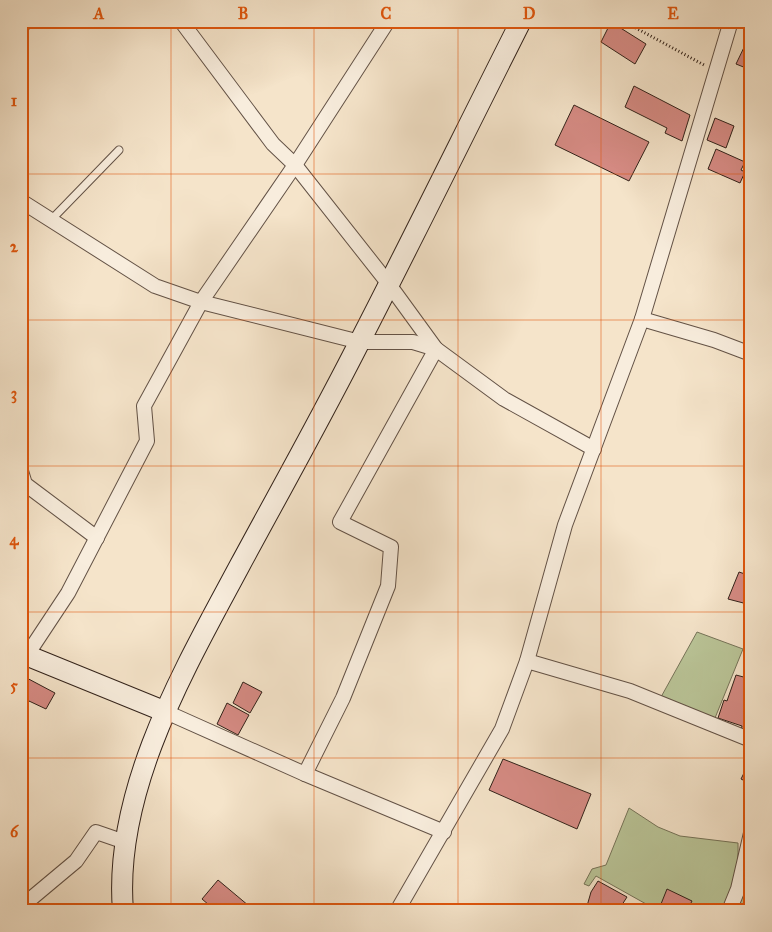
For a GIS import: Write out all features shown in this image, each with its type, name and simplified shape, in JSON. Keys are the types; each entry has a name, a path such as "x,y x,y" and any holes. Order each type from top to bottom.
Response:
{"street":[{"path":"21,28 25,21"},
{"path":"181,21 273,144 295,165 388,283 436,349 504,399 594,449"},
{"path":"388,21 295,165 201,302 144,406 147,442 68,594 24,654 166,712 444,832"},
{"path":"123,911 122,868 134,798 166,712 218,608 360,342 521,21"},
{"path":"397,911 502,730 527,661 565,525 642,319 731,21"},
{"path":"21,201 155,286 201,302 360,342 413,342 436,349"},
{"path":"642,319 714,340 751,354"},
{"path":"306,774 343,698 388,586 391,547 340,522 436,349"},
{"path":"21,471 25,484 97,538"},
{"path":"527,661 630,691 751,740"},
{"path":"21,907 76,861 96,832 125,842"},
{"path":"729,911 738,889 751,833"}],"lane":[{"path":"52,220 119,150"}],"path":[{"path":"623,21 716,72"}],"green space":[{"path":"697,632 743,649 715,718 661,697"},
{"path":"629,808 658,827 680,836 738,843 735,878 723,911 654,911 655,909 596,876 589,886 584,884 592,869 606,865"},
{"path":"751,853 751,911 735,911"}],"building":[{"path":"708,21 721,21 719,29 709,25"},
{"path":"611,22 646,44 635,64 601,42"},
{"path":"749,37 751,38 751,70 736,64"},
{"path":"634,86 690,115 682,141 665,133 667,128 625,107"},
{"path":"574,105 649,142 629,181 555,145"},
{"path":"715,118 734,126 726,148 707,140"},
{"path":"716,149 745,162 741,170 745,172 740,183 708,169"},
{"path":"739,572 751,576 751,605 728,599"},
{"path":"736,675 751,679 751,734 741,730 742,726 718,718 724,700 727,701"},
{"path":"23,676 55,693 46,709 29,701 21,714"},
{"path":"243,682 262,692 250,713 233,703"},
{"path":"227,703 249,715 238,735 217,724"},
{"path":"503,759 591,794 577,829 489,790"},
{"path":"751,759 751,784 741,779"},
{"path":"218,880 255,911 216,911 202,899"},
{"path":"598,881 627,897 618,911 596,911 587,906 591,892"},
{"path":"667,889 692,901 690,905 698,911 661,911 663,906 661,904"}]}
